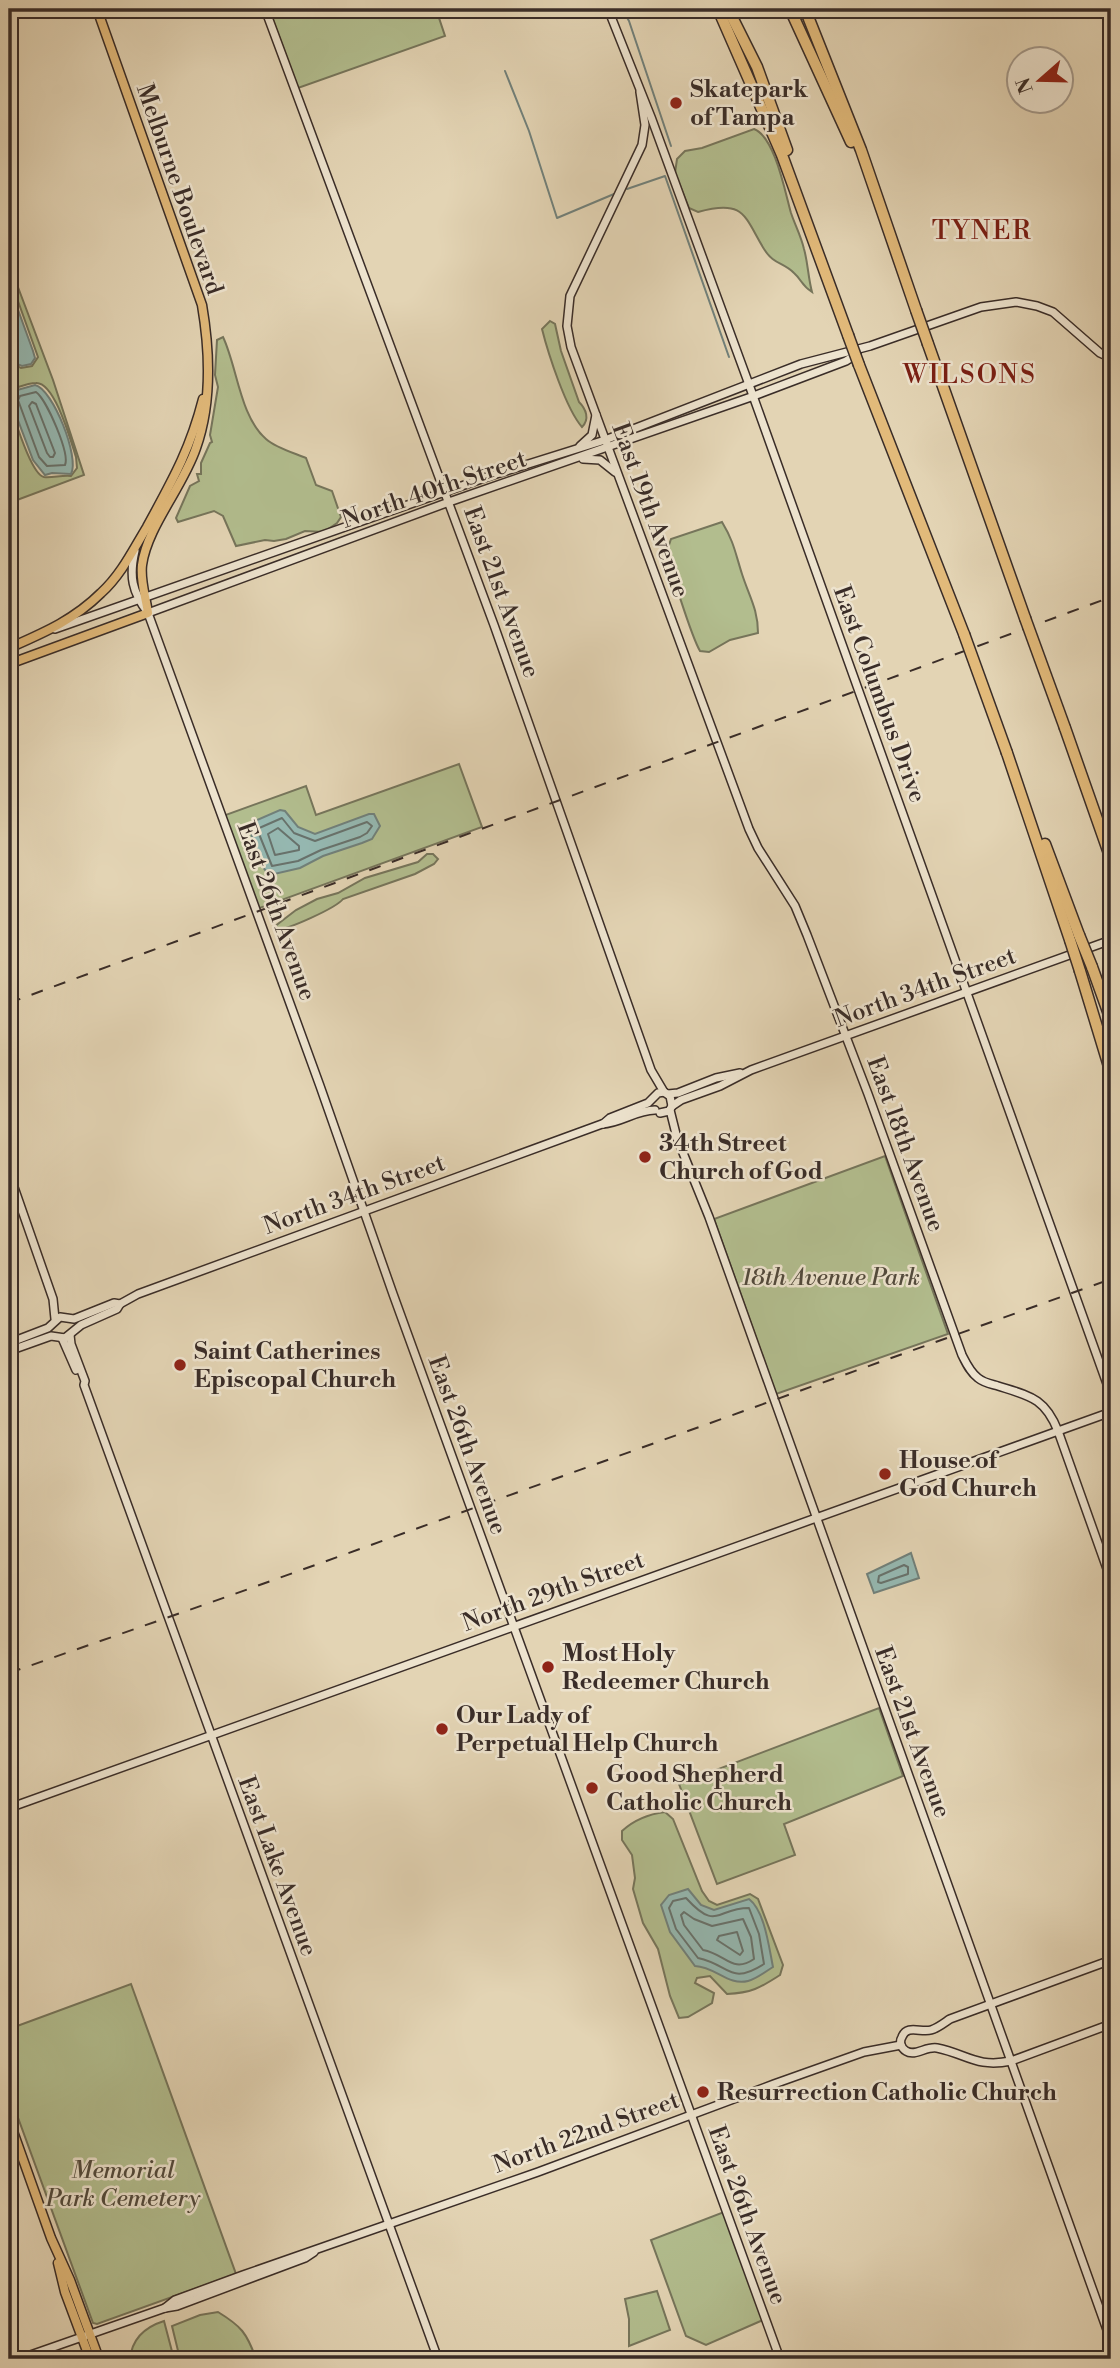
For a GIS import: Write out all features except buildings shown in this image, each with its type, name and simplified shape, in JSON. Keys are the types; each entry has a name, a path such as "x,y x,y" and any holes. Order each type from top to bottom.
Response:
{"highway":[{"path":"718,9 756,92 810,228"},
{"path":"728,9 757,67 770,101 810,228 859,365 964,634 1075,938 1092,967 1111,1020"},
{"path":"790,9 882,213"},
{"path":"804,9 844,104 1111,859"},
{"path":"1096,816 1111,852"},
{"path":"1075,938 1080,971 1111,1073"}],"main road":[{"name":"Melburne Boulevard","path":"97,9 196,284 207,335 206,410 196,449 149,540 142,565 141,597 148,613"},
{"name":"Melburne Boulevard","path":"48,632 102,593 121,570 189,447 206,386"},
{"name":"North 40th Street","path":"9,664 148,613"},
{"name":"North 40th Street","path":"9,648 48,632"},
{"path":"9,2120 51,2238 65,2292 99,2359"},
{"path":"86,2337 90,2359"}],"street":[{"name":"East 21st Avenue","path":"264,9 534,735 660,1095 671,1108 677,1138 709,1217 1111,2341"},
{"name":"East Columbus Drive","path":"608,9 659,139 1111,1395"},
{"name":"East 19th Avenue","path":"640,92 644,137 632,170 573,286 567,306 566,326 571,347 617,474 749,829 795,906 807,934"},
{"path":"644,137 659,139"},
{"name":"North 40th Street","path":"148,613 449,502 579,458 748,385 825,356 870,346 981,307 1016,302 1053,312 1100,353 1111,358"},
{"name":"North 40th Street","path":"48,632 141,597 575,449 607,444 751,397 846,361 870,346"},
{"path":"575,449 592,435 596,414"},
{"path":"579,458 600,460 617,474"},
{"path":"368,520 372,531"},
{"path":"137,543 132,566 134,586 141,597"},
{"name":"East 26th Avenue","path":"148,613 780,2359"},
{"name":"East 18th Avenue","path":"807,934 968,1367 986,1383 1034,1398 1049,1412 1058,1431"},
{"name":"North 34th Street","path":"602,1124 613,1124 646,1111 657,1112 671,1108 681,1100 720,1086 751,1070 1111,940"},
{"name":"North 34th Street","path":"58,1337 117,1309 120,1304 138,1294 602,1124 660,1095 678,1093 716,1078 751,1070"},
{"name":"East 21st Avenue","path":"660,1095 657,1112 677,1138"},
{"path":"9,1173 53,1299 68,1318"},
{"path":"9,1343 53,1323 53,1299"},
{"name":"North 34th Street","path":"53,1323 79,1318 114,1303 120,1304"},
{"name":"East Lake Avenue","path":"68,1318 84,1385 438,2359"},
{"name":"East Lake Avenue","path":"53,1323 84,1385"},
{"path":"9,1351 58,1337"},
{"name":"North 29th Street","path":"9,1808 1111,1412"},
{"path":"1058,1431 1111,1580"},
{"path":"901,2042 910,2053 917,2052 933,2029 950,2019 1111,1960"},
{"path":"923,2040 979,2063 994,2064 1011,2061 1111,2024"},
{"name":"North 22nd Street","path":"19,2359 165,2308 175,2300 303,2253 538,2172 871,2050 874,2046 901,2042 908,2030 923,2040"}],"green space":[{"path":"269,9 436,9 445,36 298,88"},
{"path":"754,129 768,143 778,166 803,244 812,292 790,269 768,254 741,213 725,208 698,212 689,208 675,173 677,159 685,151 702,148"},
{"path":"10,266 53,380 84,475 9,503 9,403 29,456 39,474 44,477 71,476 77,468 66,427 50,392 43,385 36,383 9,390 9,344 14,364 21,368 32,366 38,357 9,276"},
{"path":"550,321 555,324 561,351 586,414 582,427 564,394 542,329"},
{"path":"223,337 245,405 257,429 275,445 306,458 316,485 332,491 341,517 324,532 305,531 286,539 236,546 223,516 214,511 178,522 176,518 190,486 199,481 197,474 201,474 201,463 212,442 210,435 218,387 215,375 217,340"},
{"path":"722,522 732,541 753,603 758,633 730,640 709,652 700,651 676,585 668,547 671,539"},
{"path":"459,764 482,827 254,910 220,817 306,786 316,815"},
{"path":"427,854 433,854 438,859 415,874 343,899 322,913 290,926 276,930 274,927 296,910 317,899 338,893 365,878 418,862"},
{"name":"18th Avenue Park","path":"885,1156 948,1334 776,1394 714,1219"},
{"path":"879,1708 903,1776 784,1824 795,1855 717,1884 679,1784"},
{"path":"665,1812 673,1819 702,1891 709,1901 717,1905 750,1894 758,1899 783,1965 780,1975 743,1992 727,1994 710,1976 697,1978 695,1983 714,1993 712,2003 688,2017 679,2018 670,1996 658,1949 643,1923 633,1889 635,1878 632,1855 622,1840 622,1831 632,1824"},
{"name":"Memorial Park Cemetery","path":"131,1984 236,2274 97,2324 93,2323 9,2093 9,2029"},
{"path":"724,2212 763,2320 706,2345 686,2336 651,2240"},
{"path":"657,2291 670,2330 629,2346 629,2319 625,2299"},
{"path":"218,2312 242,2331 256,2359 180,2359 172,2326 200,2315"},
{"path":"164,2321 174,2359 130,2359 133,2345 141,2334"}],"water":[{"path":"9,285 35,358 31,364 22,366 17,364 9,338"},
{"path":"35,385 49,398 63,425 72,454 71,474 45,475 33,460 10,399 10,392"},
{"path":"280,810 285,811 298,827 315,834 369,814 374,814 380,826 372,839 323,856 300,868 270,875 258,858 248,824"},
{"path":"911,1553 919,1578 874,1593 867,1574"},
{"path":"688,1889 701,1905 714,1910 749,1899 763,1921 773,1967 754,1979 741,1982 695,1966 670,1932 661,1905 669,1895"}],"waterway":[{"path":"622,9 629,21 671,146"},
{"path":"505,71 529,131 557,218 614,194"},
{"path":"627,189 665,176 729,357"}],"railway":[{"path":"9,1003 1111,597"},
{"path":"9,1673 1111,1279"}],"place":[{"name":"Skatepark of Tampa","path":"676,103"},
{"name":"34th Street Church of God","path":"645,1157"},
{"name":"Saint Catherines Episcopal Church","path":"180,1365"},
{"name":"House of God Church","path":"885,1474"},
{"name":"Most Holy Redeemer Church","path":"548,1667"},
{"name":"Our Lady of Perpetual Help Church","path":"442,1729"},
{"name":"Good Shepherd Catholic Church","path":"592,1788"},
{"name":"Resurrection Catholic Church","path":"703,2092"}],"district":[{"name":"TYNER","path":"982,230"},
{"name":"WILSONS","path":"970,374"}]}
